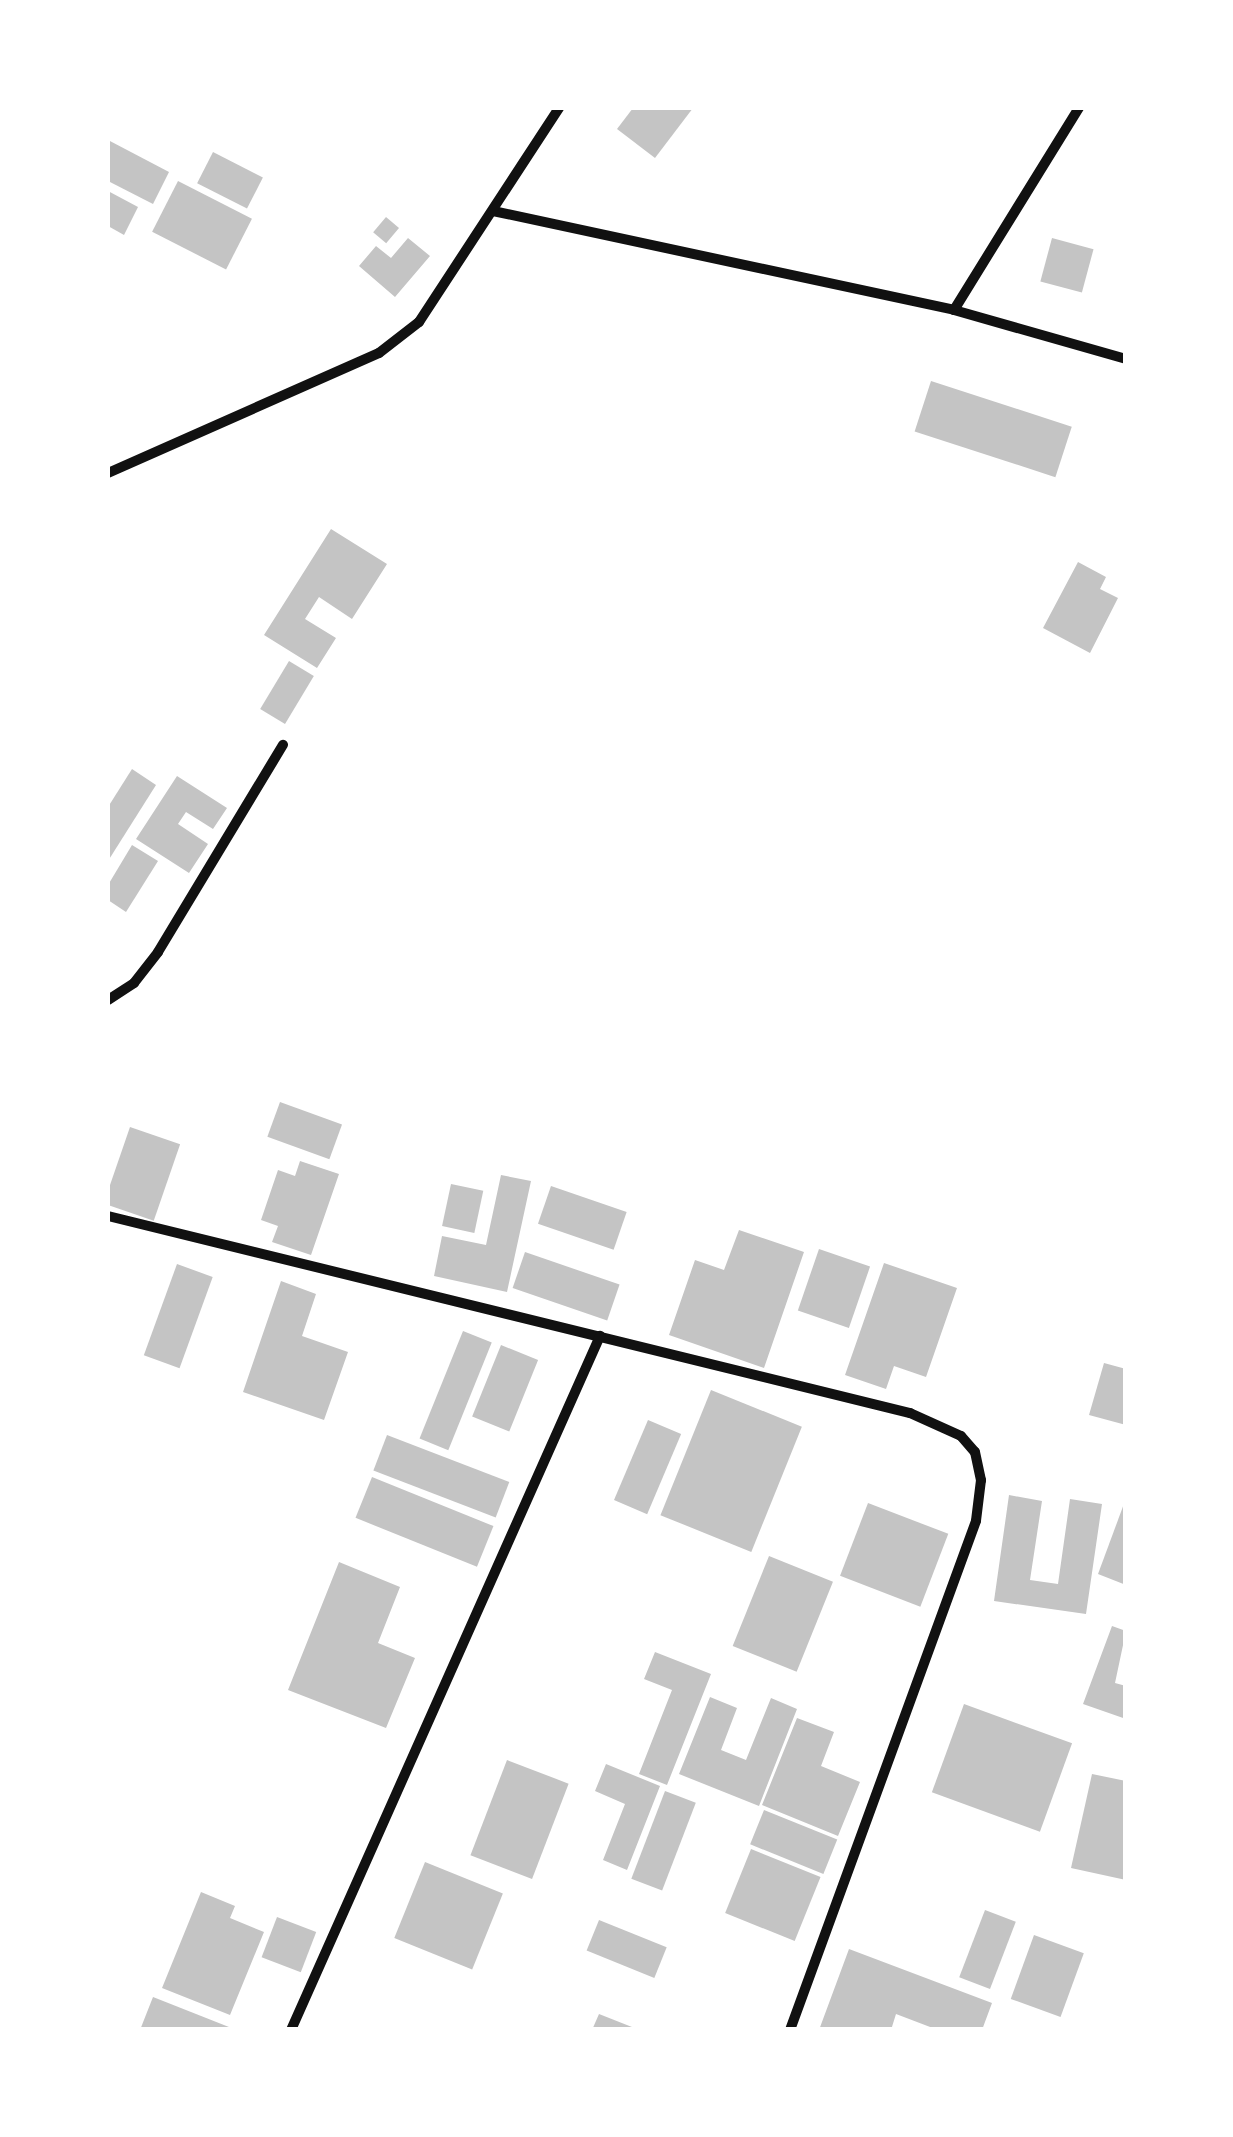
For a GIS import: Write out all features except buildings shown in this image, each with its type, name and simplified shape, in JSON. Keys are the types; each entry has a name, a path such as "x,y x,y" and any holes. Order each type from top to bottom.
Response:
{"street":[{"path":"108,474 379,353 419,322 559,108"},
{"path":"954,310 1079,108"},
{"path":"494,211 954,310 1126,359"},
{"path":"108,1000 134,982 158,952 283,745"},
{"path":"108,1216 937,1422 976,1452 981,1480 976,1521 790,2030"},
{"path":"290,2030 600,1336"}]}
